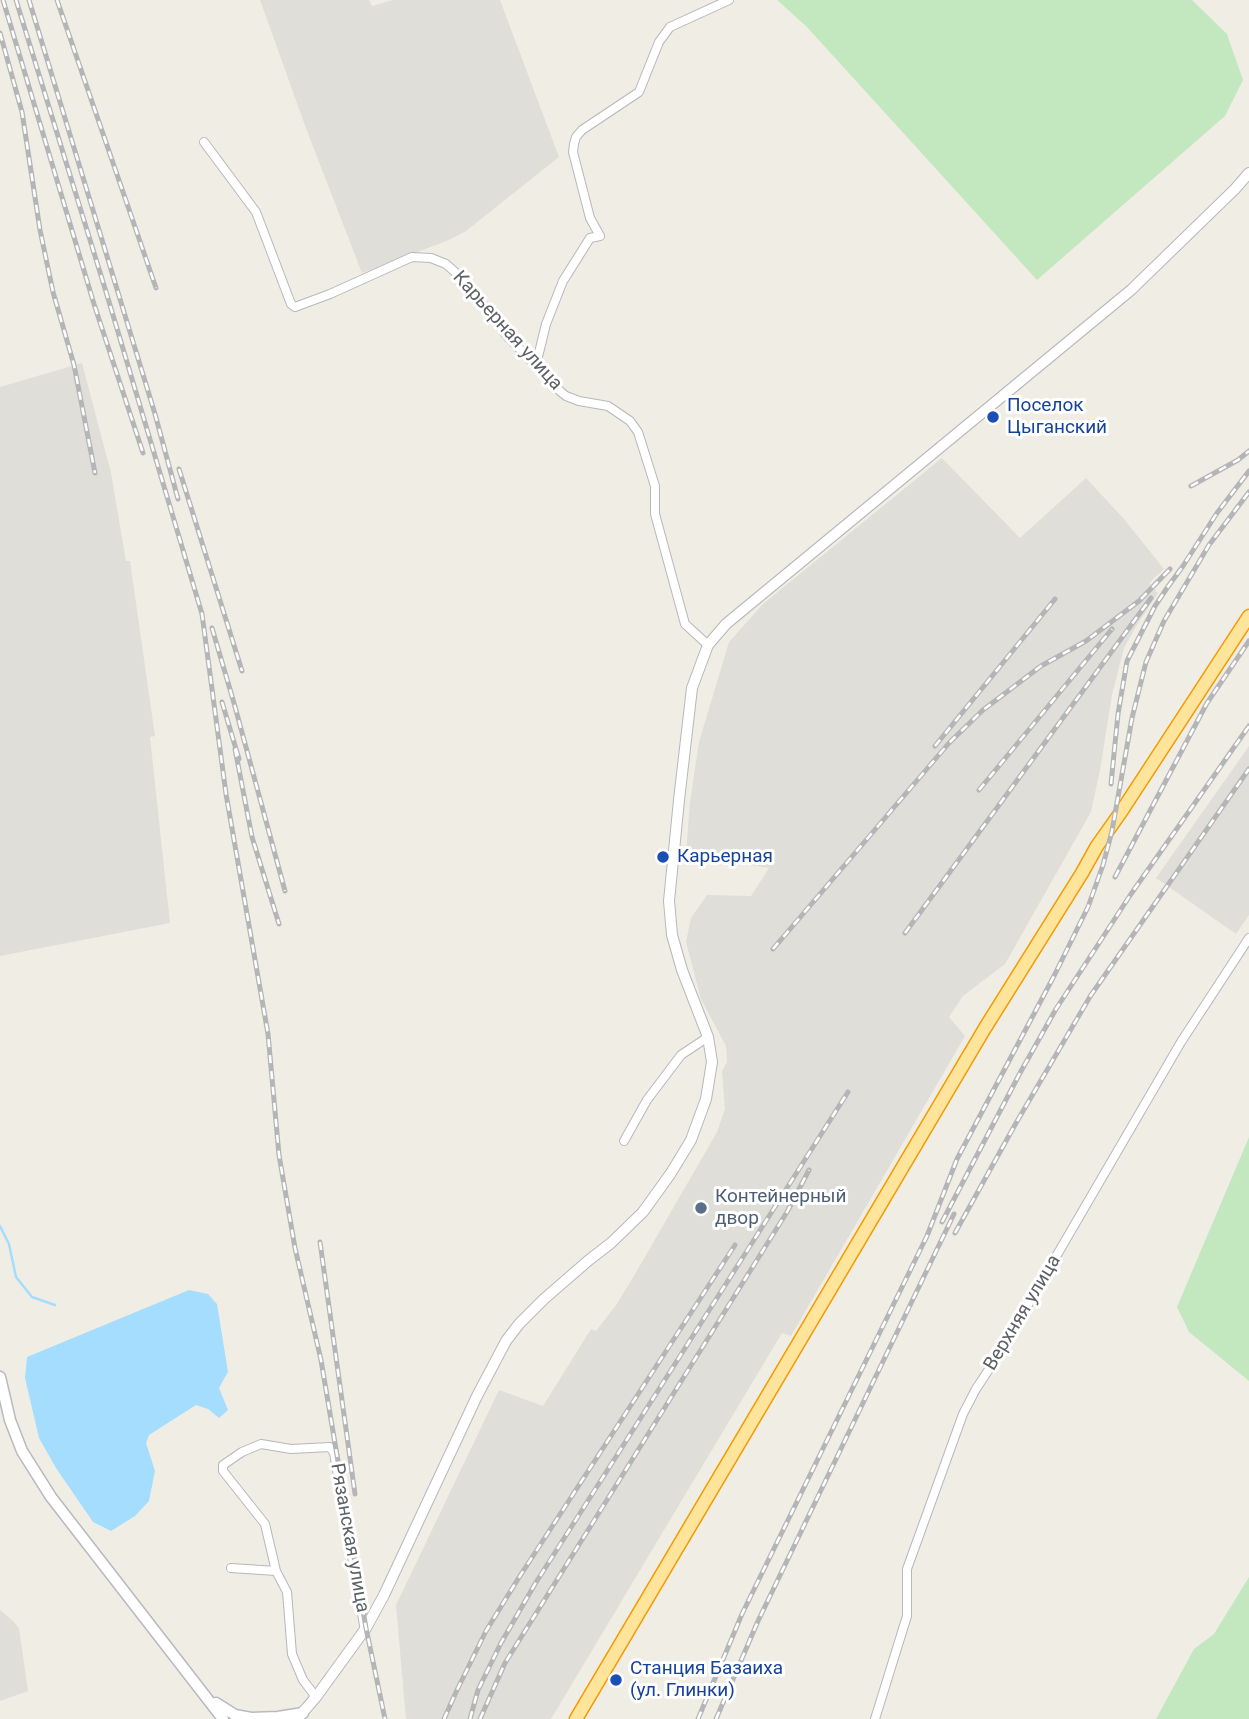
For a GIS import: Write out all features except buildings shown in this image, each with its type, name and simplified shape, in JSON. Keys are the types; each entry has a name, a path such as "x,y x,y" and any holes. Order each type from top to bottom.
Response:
{"highway":[{"path":"576,1719 985,1028 1097,845 1129,801 1249,616"}],"main road":[{"path":"0,1377 10,1420 22,1451 51,1497 223,1719"},
{"path":"205,1695 234,1715 251,1718 300,1717"}],"street":[{"path":"536,365 546,324 563,281 590,238 600,236 590,218 573,152 576,137 582,130 639,92 659,42 670,27 729,0"},
{"name":"Карьерная улица","path":"204,142 256,212 291,304 295,307 412,257 431,258 446,264 465,281 507,336 565,396 608,406 629,421 638,432 655,486 655,514 685,624 708,645"},
{"path":"300,1717 365,1631 506,1341 544,1299 611,1243 643,1212 691,1140 706,1099 712,1062 708,1037 671,934 669,901 692,688 708,645 735,617 1130,290 1249,173"},
{"name":"Верхняя улица","path":"875,1719 907,1616 907,1569 963,1414 1181,1042 1249,938"},
{"path":"624,1141 647,1100 681,1055 708,1037"},
{"name":"Рязанская улица","path":"276,1570 265,1524 223,1471 223,1465 242,1452 261,1444 290,1449 330,1447 334,1453 365,1631"},
{"path":"231,1569 276,1570 287,1592 292,1654 303,1680 316,1697"}],"shaded area":[{"path":"260,0 369,0 372,6 393,0 500,0 559,157 466,231 362,273"},
{"path":"82,363 111,473 126,561 130,561 155,736 150,737 170,923 0,956 0,387"},
{"path":"942,458 1020,538 1086,478 1124,519 1164,569 1149,583 1158,593 1124,648 1112,695 1091,812 1005,964 963,996 949,1017 965,1036 791,1336 782,1333 551,1719 406,1719 396,1605 499,1390 543,1406 591,1329 596,1331 631,1281 717,1132 725,1109 722,1071 727,1062 726,1046 701,999 686,942 691,918 707,895 751,896 769,868 686,854 699,742 729,642 763,604"},
{"path":"1249,746 1249,915 1236,934 1156,878"},
{"path":"0,1610 19,1628 28,1691 0,1701"}],"green space":[{"path":"777,0 1192,0 1227,34 1243,80 1225,116 1037,280 806,26"},
{"path":"1249,1137 1249,1381 1189,1332 1177,1307"},
{"path":"1249,1577 1249,1719 1156,1719 1194,1649 1214,1634"}],"water":[{"path":"189,1290 208,1294 217,1304 228,1372 219,1388 228,1410 219,1418 208,1409 196,1405 149,1435 146,1443 155,1471 149,1501 135,1516 111,1531 93,1522 39,1438 25,1378 27,1357"}],"waterway":[{"path":"0,1226 9,1244 16,1277 32,1297 55,1305"}],"railway":[{"path":"3,0 94,304 143,453"},
{"path":"16,0 202,614 226,794 268,1034 279,1155 295,1248 321,1360 366,1628 385,1719"},
{"path":"29,0 155,414 178,499"},
{"path":"57,0 156,288"},
{"path":"0,33 22,112 40,230 53,292 74,365 95,473"},
{"path":"1191,486 1249,451"},
{"path":"179,469 242,671"},
{"path":"1111,784 1127,661 1155,606 1217,513 1249,471"},
{"path":"698,1719 742,1614 927,1236 957,1159 1088,907 1112,831 1132,718 1146,662 1164,621 1209,545 1249,492"},
{"path":"773,949 949,743 983,710 1041,666 1086,641 1139,601 1170,569"},
{"path":"905,933 1151,598"},
{"path":"935,746 1055,599"},
{"path":"212,628 285,891"},
{"path":"979,790 1112,629"},
{"path":"1115,877 1207,703 1249,641"},
{"path":"222,702 239,759"},
{"path":"942,1222 1056,1009 1131,894 1249,726"},
{"path":"235,749 252,837 279,924"},
{"path":"955,1233 1091,995 1249,769"},
{"path":"470,1719 478,1690 535,1584 848,1092"},
{"path":"480,1719 505,1663 787,1212 809,1170"},
{"path":"716,1719 758,1621 954,1214"},
{"path":"320,1242 355,1494"},
{"path":"444,1719 486,1631 735,1245"}],"place":[{"name":"Поселок Цыганский","path":"993,417"},
{"name":"Карьерная","path":"663,857"},
{"name":"Контейнерный двор","path":"701,1208"},
{"name":"Станция Базаиха (ул. Глинки)","path":"616,1680"}]}
